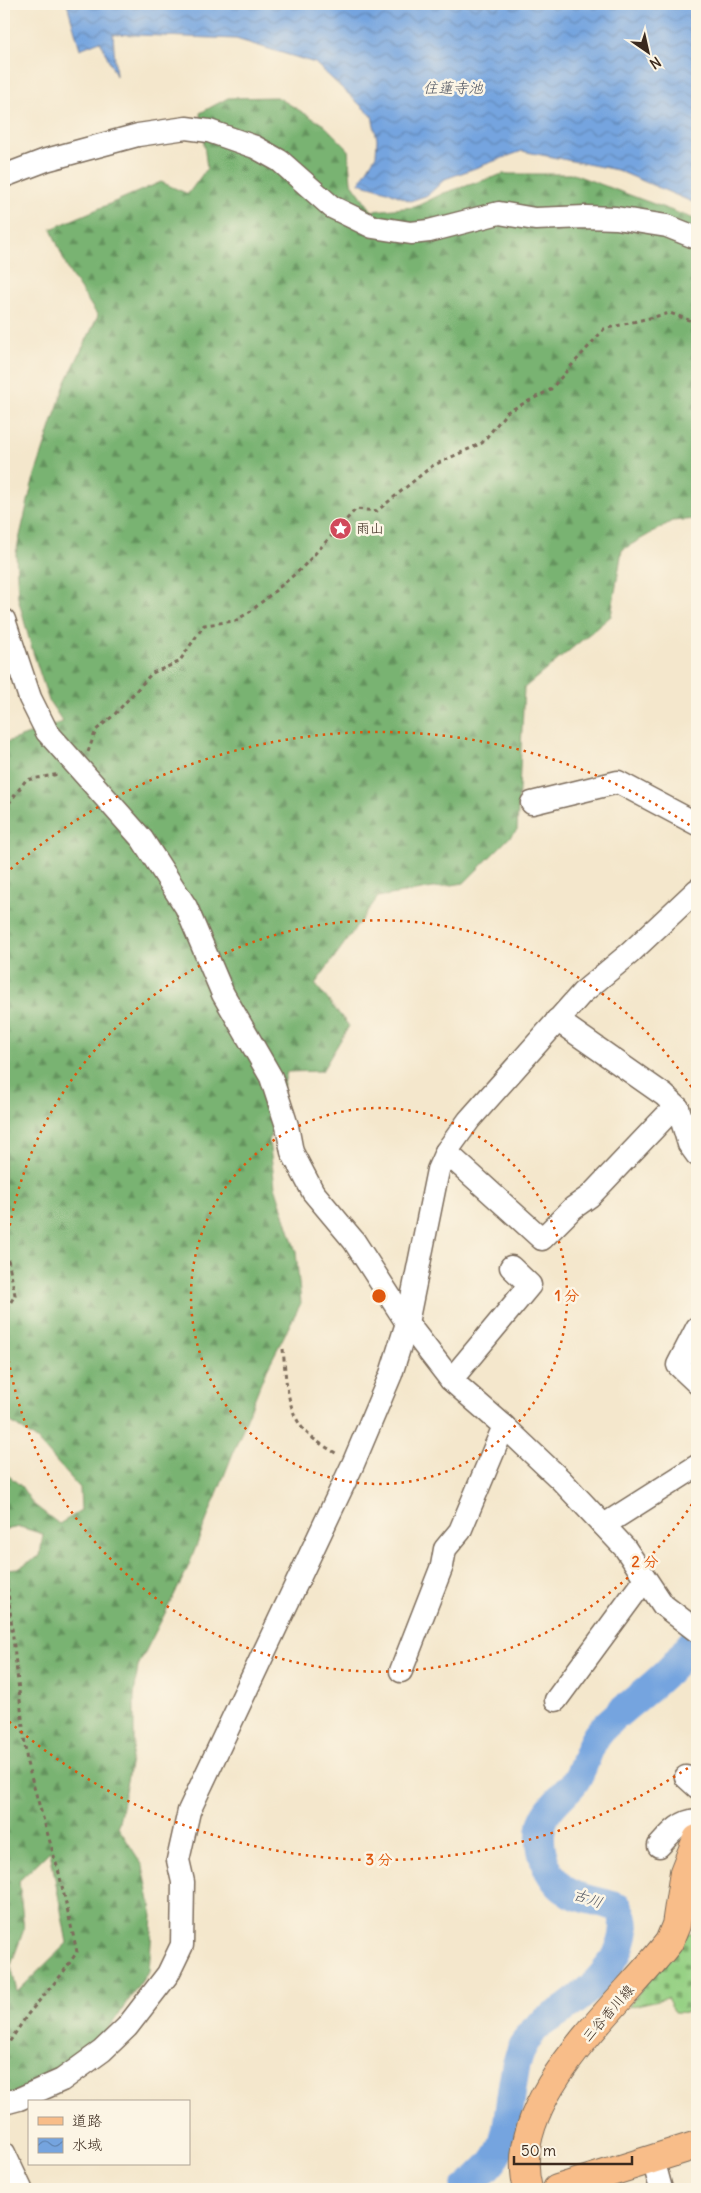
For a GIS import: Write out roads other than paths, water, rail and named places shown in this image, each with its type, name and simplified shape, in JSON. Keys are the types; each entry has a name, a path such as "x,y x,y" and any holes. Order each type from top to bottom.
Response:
{"main road":[{"name":"三谷香川線","path":"528,2189 524,2169 525,2151 530,2130 545,2095 577,2049 669,1942 676,1925 684,1872 697,1839"},
{"path":"557,2189 697,2145"}],"street":[{"path":"4,176 46,160 138,135 186,128 209,131 255,147 280,161 332,207 373,227 411,233 429,231 499,213 535,219 586,216 616,218 667,226 697,238"},
{"path":"4,620 38,718 53,740 142,839 175,886 186,906 224,994 272,1077 287,1126 292,1152 313,1192 354,1242 407,1323 451,1380 504,1426 561,1480 625,1548 663,1605 697,1631"},
{"path":"532,803 618,782 697,824"},
{"path":"4,2103 19,2099 62,2080 102,2050 127,2026 168,1974 182,1945 182,1882 178,1860 189,1811 353,1464 391,1374 407,1323 438,1170 446,1152 469,1120 582,993 630,953 697,890"},
{"path":"557,1020 664,1095 678,1108 689,1144 697,1154"},
{"path":"446,1152 542,1239 573,1208 590,1196 665,1117 678,1108"},
{"path":"451,1380 530,1285 511,1267"},
{"path":"697,1328 678,1366 697,1383"},
{"path":"401,1671 442,1566 445,1549 460,1531 504,1426"},
{"path":"604,1525 697,1466"},
{"path":"556,1700 645,1579"},
{"path":"659,1846 675,1829 688,1821 697,1820"},
{"path":"4,2153 21,2189"},
{"path":"652,2159 661,2189"}],"water":[{"name":"住蓮寺池","path":"67,4 697,4 697,204 617,170 522,151 445,179 428,195 410,201 387,191 359,183 376,155 377,139 372,116 315,63 236,39 113,34 116,76 100,41 80,49"}],"waterway":[{"name":"古川","path":"465,2189 491,2164 502,2146 506,2132 514,2073 523,2045 535,2029 578,1999 601,1977 619,1950 624,1936 624,1922 619,1908 572,1894 553,1878 542,1852 542,1823 552,1806 578,1777 596,1736 618,1714 662,1677 697,1637"}],"place":[{"name":"雨山","path":"340,528"}]}
